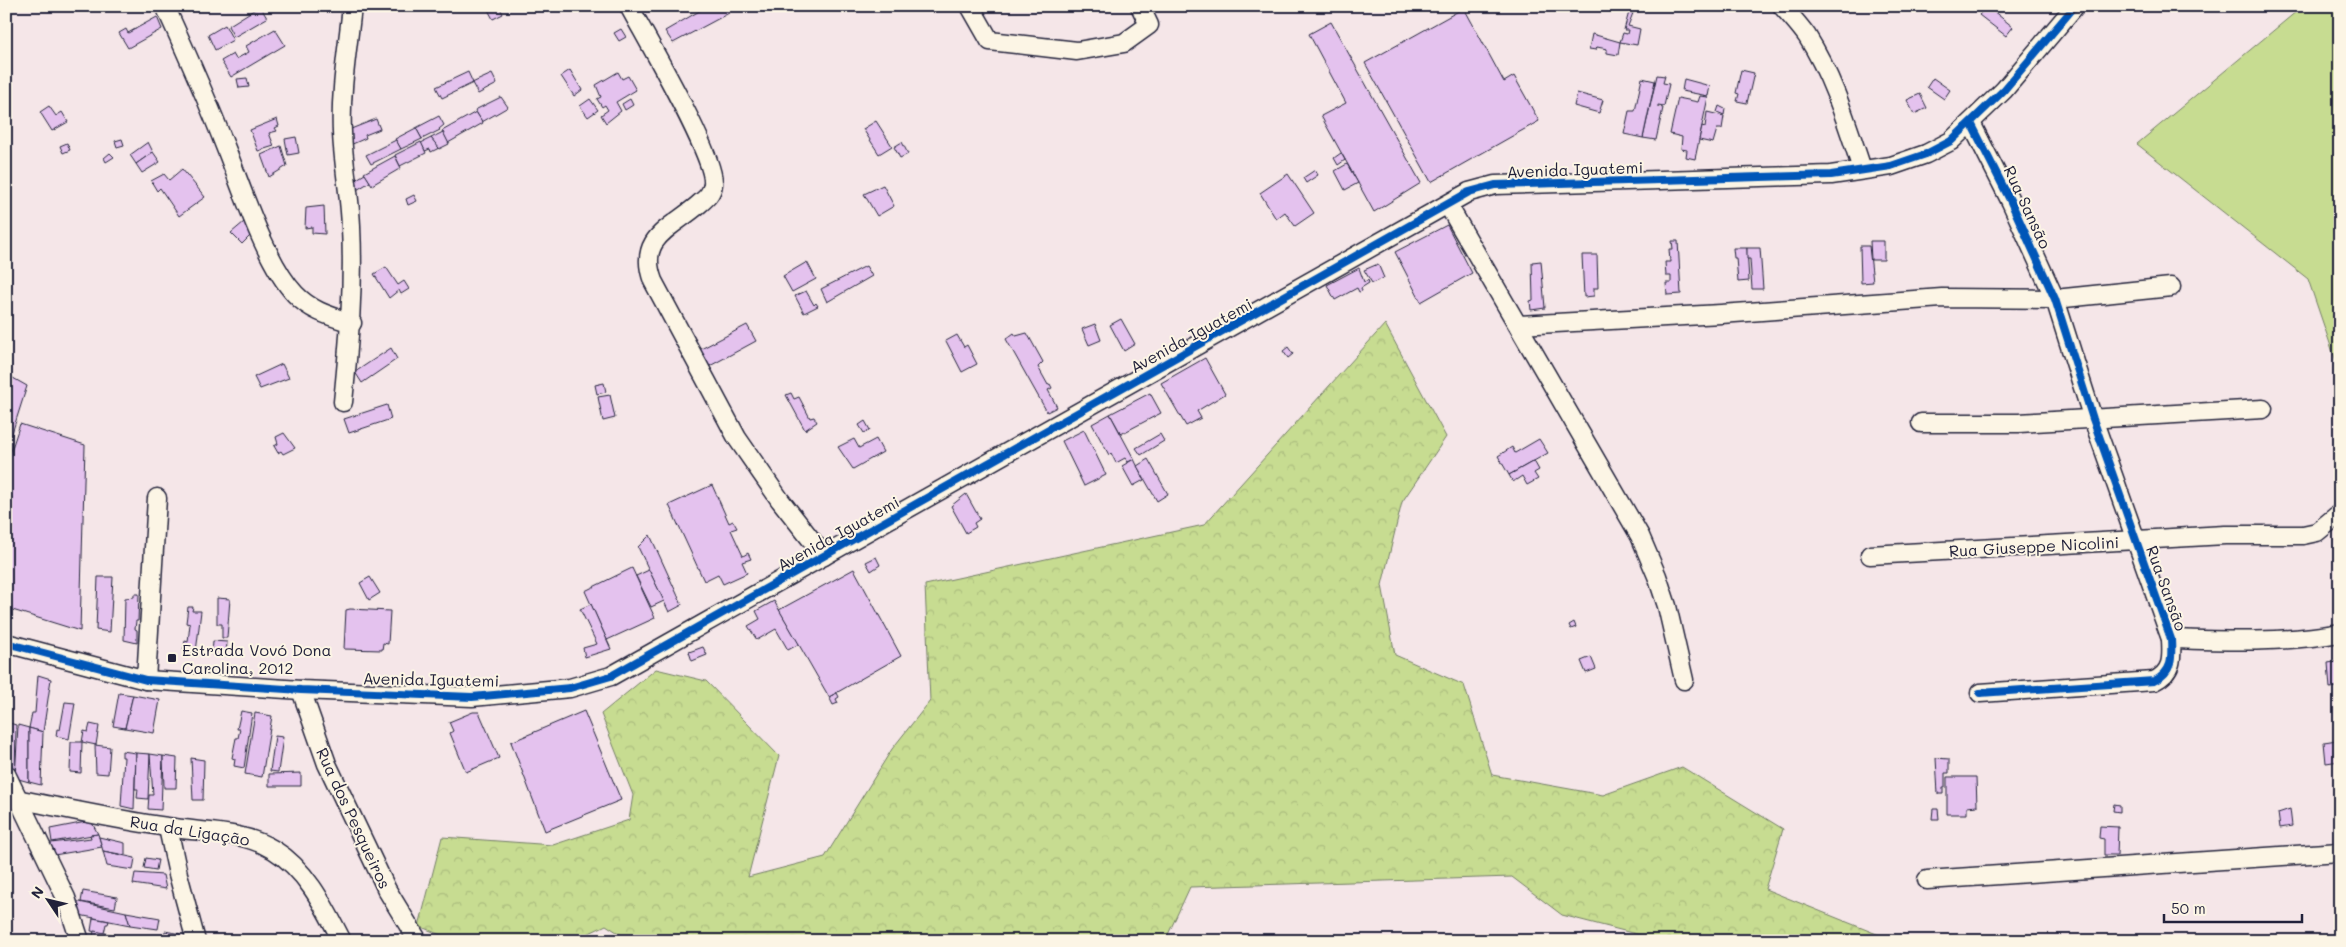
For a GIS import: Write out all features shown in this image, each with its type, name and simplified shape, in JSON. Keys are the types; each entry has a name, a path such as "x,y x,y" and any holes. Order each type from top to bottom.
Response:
{"street":[{"path":"164,6 195,72 249,207 276,267 295,294 317,312 352,323"},
{"path":"343,402 352,323 351,226 342,132 352,6"},
{"path":"629,6 705,151 713,178 713,187 708,196 660,234 650,246 647,257 648,268 653,281 737,438 780,500 824,556"},
{"path":"970,6 990,41 1076,52 1124,43 1149,25 1140,6"},
{"path":"1782,6 1806,35 1824,68 1840,103 1862,169"},
{"name":"Avenida Iguatemi","path":"6,642 146,680 301,690 472,697 570,688 610,676 1469,192 1495,185 1831,175 1891,166 1926,154 1951,141 2004,90 2075,6"},
{"name":"Rua Sansão","path":"1971,123 2011,202 2055,299 2093,418 2135,541 2145,560 2171,639 2172,662 2168,671 2154,681 1980,693"},
{"path":"1448,205 1640,536 1667,606 1684,680"},
{"path":"1519,325 1721,314 1942,298 2055,299 2172,287"},
{"path":"1921,423 2018,423 2263,409"},
{"path":"146,680 157,498"},
{"name":"Rua Giuseppe Nicolini","path":"1870,555 2224,535 2303,535 2318,532 2340,513"},
{"path":"2171,639 2249,641 2340,633"},
{"name":"Rua dos Pesqueiros","path":"301,690 327,764 387,890 418,941"},
{"path":"6,774 66,898 80,941"},
{"name":"Rua da Ligação","path":"20,800 168,828 247,837 276,851 294,866 318,896 342,941"},
{"path":"168,828 196,941"},
{"path":"1927,880 2340,852"}],"green space":[{"path":"2303,6 2340,6 2340,373 2308,279 2137,144"},
{"path":"1385,324 1446,437 1402,502 1382,585 1395,655 1464,685 1492,775 1603,795 1682,767 1783,829 1765,889 1894,941 1663,941 1562,915 1512,877 1190,887 1165,941 631,941 606,925 573,941 455,941 419,926 442,837 553,845 629,820 633,795 601,714 656,669 706,681 779,756 748,877 825,857 892,749 930,701 925,585 1204,525"}],"building":[{"path":"260,6 267,18 234,37 228,26"},
{"path":"486,6 499,6 503,14 493,19"},
{"path":"708,6 725,6 729,13 673,43 665,31"},
{"path":"1987,6 2013,27 2006,36 1979,15"},
{"path":"1464,8 1504,82 1514,76 1539,121 1431,182 1365,63"},
{"path":"1629,12 1633,13 1628,26 1640,29 1637,45 1620,42 1623,33 1627,34 1628,30 1624,30"},
{"path":"157,17 162,29 128,48 119,33 126,29 128,33"},
{"path":"1331,22 1421,183 1374,212 1321,116 1346,103 1309,34"},
{"path":"225,25 233,40 215,50 208,35"},
{"path":"275,29 285,45 231,77 221,61 233,54 236,59 249,52 246,46"},
{"path":"621,29 626,37 619,41 614,33"},
{"path":"1592,34 1620,42 1618,55 1607,53 1607,49 1597,47 1596,50 1589,49"},
{"path":"570,70 582,90 574,96 561,76"},
{"path":"1741,70 1754,73 1747,103 1737,101 1739,94 1736,93"},
{"path":"468,72 473,83 442,98 436,87"},
{"path":"618,72 622,79 628,76 636,90 616,102 621,111 606,123 601,115 608,110 605,105 602,107 597,99 601,97 596,85"},
{"path":"492,74 497,84 478,94 472,83"},
{"path":"1657,75 1665,76 1663,83 1669,84 1664,106 1658,105 1658,107 1663,108 1656,140 1643,138"},
{"path":"247,78 249,87 239,88 237,79"},
{"path":"1642,78 1655,81 1643,138 1624,134 1629,111 1635,111"},
{"path":"1933,78 1950,90 1944,99 1927,87"},
{"path":"1684,79 1710,86 1708,96 1682,91"},
{"path":"1577,93 1603,100 1599,113 1574,106"},
{"path":"1920,94 1927,108 1914,114 1907,100"},
{"path":"1700,96 1708,97 1695,159 1686,157 1687,150 1681,149 1682,137 1670,134 1678,98 1698,102"},
{"path":"501,97 508,107 482,122 475,110"},
{"path":"590,99 598,110 588,117 580,106"},
{"path":"630,99 633,105 625,110 622,104"},
{"path":"49,106 56,116 62,112 68,122 52,131 40,112"},
{"path":"1719,106 1725,109 1724,115 1717,112"},
{"path":"476,112 483,123 448,143 442,131"},
{"path":"1707,112 1724,116 1722,129 1717,129 1713,143 1699,140 1702,126 1705,127"},
{"path":"439,116 444,125 440,130 422,139 416,128"},
{"path":"277,119 279,126 275,128 277,131 269,133 274,146 258,151 250,130"},
{"path":"376,119 380,129 365,135 366,138 348,146 346,131"},
{"path":"876,121 892,146 879,154 863,129"},
{"path":"416,128 422,139 401,149 395,139"},
{"path":"443,132 449,144 439,149 431,138"},
{"path":"296,137 299,153 288,155 285,139"},
{"path":"431,138 439,148 431,152 430,149 425,151 421,143"},
{"path":"122,139 124,145 117,147 115,141"},
{"path":"396,140 401,149 371,164 366,155"},
{"path":"148,142 153,152 136,164 130,155"},
{"path":"421,142 426,153 400,166 395,155"},
{"path":"902,142 908,154 900,158 894,147"},
{"path":"67,143 70,150 63,153 60,146"},
{"path":"281,146 287,166 269,177 261,155"},
{"path":"153,152 160,162 142,173 136,164"},
{"path":"110,153 114,157 106,162 104,158"},
{"path":"1341,153 1345,160 1338,165 1334,158"},
{"path":"395,156 401,168 372,185 364,173"},
{"path":"1347,164 1358,183 1345,190 1335,171"},
{"path":"182,169 205,197 179,216 160,188 157,191 151,181 164,174 169,180"},
{"path":"1315,170 1318,175 1306,183 1303,178"},
{"path":"365,174 370,182 350,194 348,184"},
{"path":"1288,174 1314,213 1295,226 1285,212 1276,219 1260,193"},
{"path":"883,185 894,206 877,216 864,194"},
{"path":"414,195 417,201 408,205 406,199"},
{"path":"324,206 325,234 312,233 312,227 305,228 306,208"},
{"path":"244,222 253,233 242,244 231,233"},
{"path":"1447,225 1472,273 1421,302 1395,252"},
{"path":"1672,241 1678,241 1681,294 1667,295 1666,283 1671,283 1671,276 1666,276 1665,262 1670,262 1669,249 1673,249"},
{"path":"1870,241 1884,241 1884,260 1871,260"},
{"path":"1860,246 1869,246 1873,282 1861,283"},
{"path":"1733,248 1747,248 1749,281 1738,282 1736,258 1734,258"},
{"path":"1747,248 1760,248 1763,289 1752,289 1750,259 1747,259"},
{"path":"1582,255 1597,255 1598,288 1594,288 1594,296 1584,297"},
{"path":"1541,261 1545,308 1531,310 1530,301 1533,300 1532,262"},
{"path":"807,262 816,279 792,292 783,276"},
{"path":"1378,264 1384,278 1372,283 1364,270"},
{"path":"866,266 872,276 827,302 821,289"},
{"path":"386,267 398,285 404,281 409,289 401,294 399,290 389,298 374,274"},
{"path":"1359,268 1364,282 1368,280 1369,283 1361,288 1362,291 1359,292 1357,288 1335,300 1327,285"},
{"path":"806,291 814,305 816,303 818,306 804,313 795,296"},
{"path":"1121,319 1135,344 1124,351 1110,325"},
{"path":"1095,324 1101,340 1089,345 1082,329"},
{"path":"747,325 756,341 708,367 699,350"},
{"path":"1014,333 1016,336 1027,333 1043,362 1038,367 1048,385 1050,384 1052,388 1048,390 1057,407 1047,412 1006,339"},
{"path":"957,335 964,347 967,345 977,364 962,372 946,341"},
{"path":"1288,347 1293,354 1288,358 1283,351"},
{"path":"391,348 397,359 362,383 355,372"},
{"path":"1205,358 1225,394 1197,411 1201,418 1186,426 1161,383"},
{"path":"282,364 289,378 260,389 254,377"},
{"path":"6,374 27,386 6,452"},
{"path":"604,383 606,392 597,394 595,385"},
{"path":"791,393 794,399 799,397 810,418 814,417 817,422 805,430 786,395"},
{"path":"1150,393 1161,413 1121,434 1110,414"},
{"path":"610,395 615,418 603,421 598,397"},
{"path":"387,405 391,419 349,433 344,419"},
{"path":"1110,414 1134,459 1128,462 1125,458 1116,463 1111,453 1109,455 1092,424"},
{"path":"865,421 870,430 864,433 859,425"},
{"path":"20,424 85,445 80,631 6,608 6,466"},
{"path":"1084,430 1106,475 1084,486 1062,441"},
{"path":"284,433 295,448 283,454 281,451 278,453 274,446 278,444 276,437"},
{"path":"1160,434 1164,441 1141,455 1136,448"},
{"path":"854,439 859,448 876,439 883,452 853,469 838,447"},
{"path":"1539,439 1548,453 1509,475 1498,456 1512,447 1515,453"},
{"path":"1134,459 1144,480 1133,486 1122,466"},
{"path":"1148,459 1168,494 1157,501 1137,466"},
{"path":"1534,461 1539,470 1534,473 1538,479 1527,485 1522,476 1513,482 1509,475"},
{"path":"712,485 729,523 733,521 737,528 731,530 743,556 748,553 751,559 742,562 747,573 723,584 718,574 704,581 669,505"},
{"path":"966,494 980,519 974,523 976,527 966,533 951,506"},
{"path":"650,535 682,605 669,612 638,547"},
{"path":"876,557 880,565 871,571 866,562"},
{"path":"632,568 655,618 607,640 585,591"},
{"path":"854,569 901,656 829,697 779,610"},
{"path":"649,570 664,601 651,607 636,576"},
{"path":"98,577 113,577 110,632 96,630"},
{"path":"370,577 380,593 369,600 360,583"},
{"path":"134,594 139,594 138,621 136,621 135,629 137,630 137,643 124,640 125,598 134,597"},
{"path":"217,598 230,599 227,638 222,638 222,624 217,624"},
{"path":"774,601 799,644 788,650 776,629 757,640 748,626 760,619 756,611"},
{"path":"591,604 611,649 585,657 583,648 597,644 580,609"},
{"path":"188,607 193,607 192,611 201,611 196,652 183,651 185,641 188,642 190,624 186,623"},
{"path":"346,610 390,611 388,644 383,643 382,650 344,649"},
{"path":"1574,622 1576,627 1571,629 1569,625"},
{"path":"213,641 227,642 226,656 212,655"},
{"path":"703,647 707,655 692,661 689,652"},
{"path":"1591,657 1596,669 1586,673 1581,661"},
{"path":"2340,661 2340,686 2330,688 2328,663"},
{"path":"38,675 51,679 43,732 29,728 32,713 35,713"},
{"path":"119,693 133,695 125,728 113,726"},
{"path":"837,693 839,697 836,699 838,703 833,705 829,697"},
{"path":"133,695 160,700 154,733 125,728"},
{"path":"65,702 75,703 69,739 56,736 57,729 60,730"},
{"path":"241,711 252,713 244,768 234,766 235,759 232,758 240,729 237,729"},
{"path":"584,711 621,800 545,831 511,742"},
{"path":"473,712 479,712 499,758 466,772 450,733 453,731 449,722"},
{"path":"255,713 272,716 262,777 245,774"},
{"path":"6,722 16,725 15,778 6,766"},
{"path":"90,724 99,726 96,745 82,742 84,731 88,732"},
{"path":"18,725 29,728 29,782 15,778"},
{"path":"29,728 43,732 41,785 29,782"},
{"path":"275,736 283,737 278,772 270,771"},
{"path":"2336,736 2340,736 2340,761 2326,763 2324,742 2337,740"},
{"path":"71,742 82,742 81,773 70,772"},
{"path":"95,745 110,747 108,774 96,773"},
{"path":"122,751 136,753 134,809 121,806 124,757 122,757"},
{"path":"136,753 150,754 148,799 137,798 138,789 135,789"},
{"path":"150,754 163,756 161,810 148,809 149,795 153,795"},
{"path":"163,756 177,758 176,788 164,788"},
{"path":"191,758 204,760 203,800 193,800"},
{"path":"1936,758 1949,759 1949,773 1945,773 1943,794 1938,794"},
{"path":"301,773 301,786 269,786 269,774"},
{"path":"1947,777 1976,777 1977,806 1967,807 1967,814 1947,814"},
{"path":"2114,804 2120,805 2120,812 2113,811"},
{"path":"1933,809 1938,809 1939,819 1932,819"},
{"path":"2290,809 2292,826 2280,828 2278,813"},
{"path":"91,821 98,834 52,842 50,829"},
{"path":"2100,826 2118,827 2117,855 2104,855 2104,839 2099,838"},
{"path":"98,834 102,847 48,856 43,844 91,838 90,835"},
{"path":"99,837 125,843 125,855 103,851"},
{"path":"103,851 135,858 133,870 107,866"},
{"path":"146,858 158,860 156,870 144,868"},
{"path":"135,873 163,875 166,889 133,884"},
{"path":"83,891 117,897 115,908 81,902"},
{"path":"70,900 126,912 130,925 74,914"},
{"path":"126,912 160,918 158,929 130,925"},
{"path":"93,918 109,921 106,924 104,933 91,931"},
{"path":"94,931 137,939 138,941 92,941"},
{"path":"165,931 180,934 183,941 163,941"}],"cycle path":[{"path":"6,643 146,680 301,690 472,697 570,688 611,676 1469,192 1495,185 1831,175 1891,166 1926,154 1951,141 2004,90 2075,6"},
{"path":"1971,123 2011,202 2055,299 2093,419 2171,639 2171,658 2168,669 2154,681 1980,693"}],"place":[{"name":"Estrada Vovó Dona Carolina, 2012","path":"172,658"}]}
